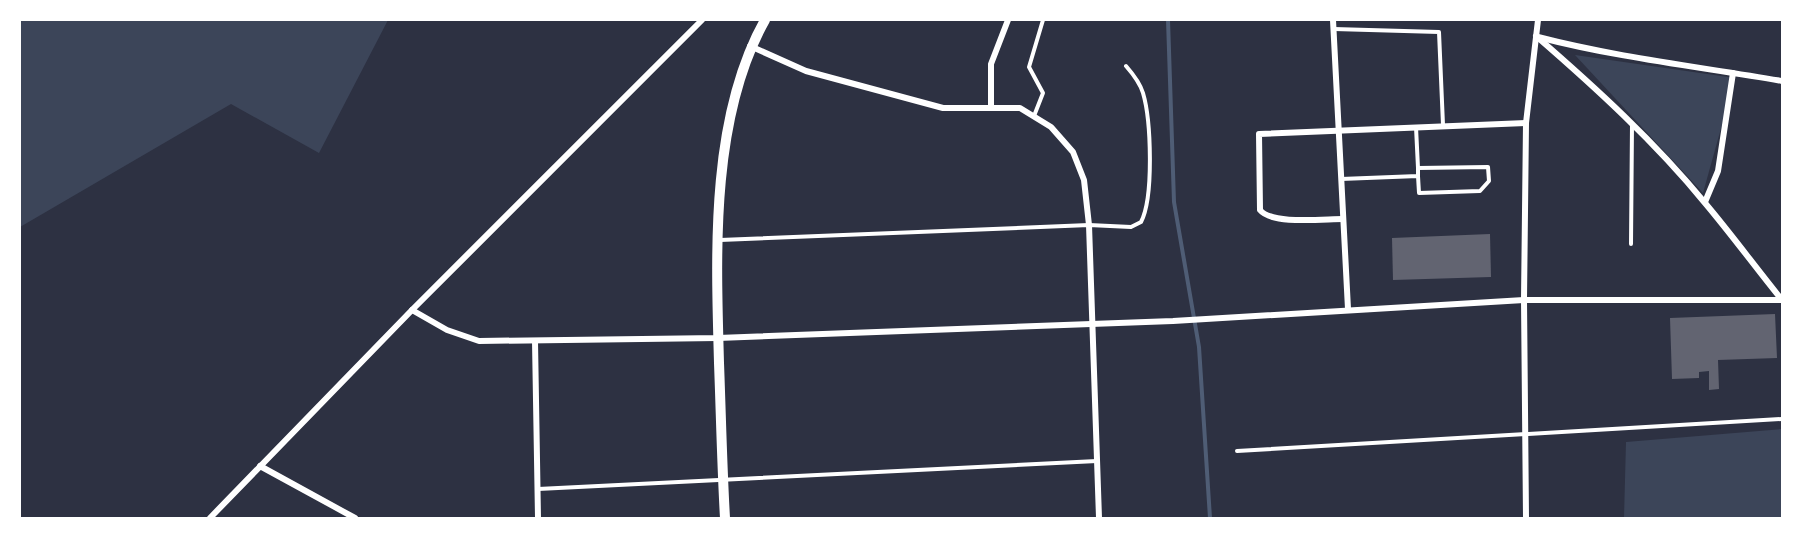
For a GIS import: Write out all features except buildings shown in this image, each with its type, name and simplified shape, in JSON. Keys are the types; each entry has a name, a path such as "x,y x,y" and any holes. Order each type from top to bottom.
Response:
{"street":[{"path":"210,519 412,309 702,20"},
{"path":"725,519 716,240 728,128 750,46 765,20"},
{"path":"991,108 991,64 1008,20"},
{"path":"1333,20 1348,309"},
{"path":"1526,519 1524,300 1526,123 1538,20"},
{"path":"1536,36 1631,57 1782,81"},
{"path":"1536,36 1603,93 1632,123 1705,202 1782,301"},
{"path":"750,46 806,70 943,108 1020,108 1051,127 1073,152 1084,180 1089,225 1099,519"},
{"path":"1705,202 1718,171 1733,73"},
{"path":"1343,219 1278,219 1264,215 1260,210 1259,134 1526,123"},
{"path":"412,309 447,330 479,341 535,341 718,338 1173,321 1235,315 1524,300 1782,301"},
{"path":"535,341 538,519"},
{"path":"260,466 355,519"}],"lane":[{"path":"1034,116 1043,93 1029,67 1043,20"},
{"path":"1333,29 1439,32 1443,125"},
{"path":"716,240 1089,225 1131,227 1141,222 1149,201 1148,112 1143,90 1126,66"},
{"path":"1631,244 1632,123"},
{"path":"1416,127 1419,193 1480,191 1489,181 1488,166 1418,168"},
{"path":"1340,179 1418,176"},
{"path":"1237,450 1782,419"},
{"path":"537,489 1097,461"}],"shaded area":[{"path":"20,20 388,20 319,153 231,104 20,227"},
{"path":"1575,55 1735,78 1703,193"},
{"path":"1782,429 1782,518 1624,518 1626,442"}],"waterway":[{"path":"1168,20 1174,202 1199,347 1210,518"}]}
